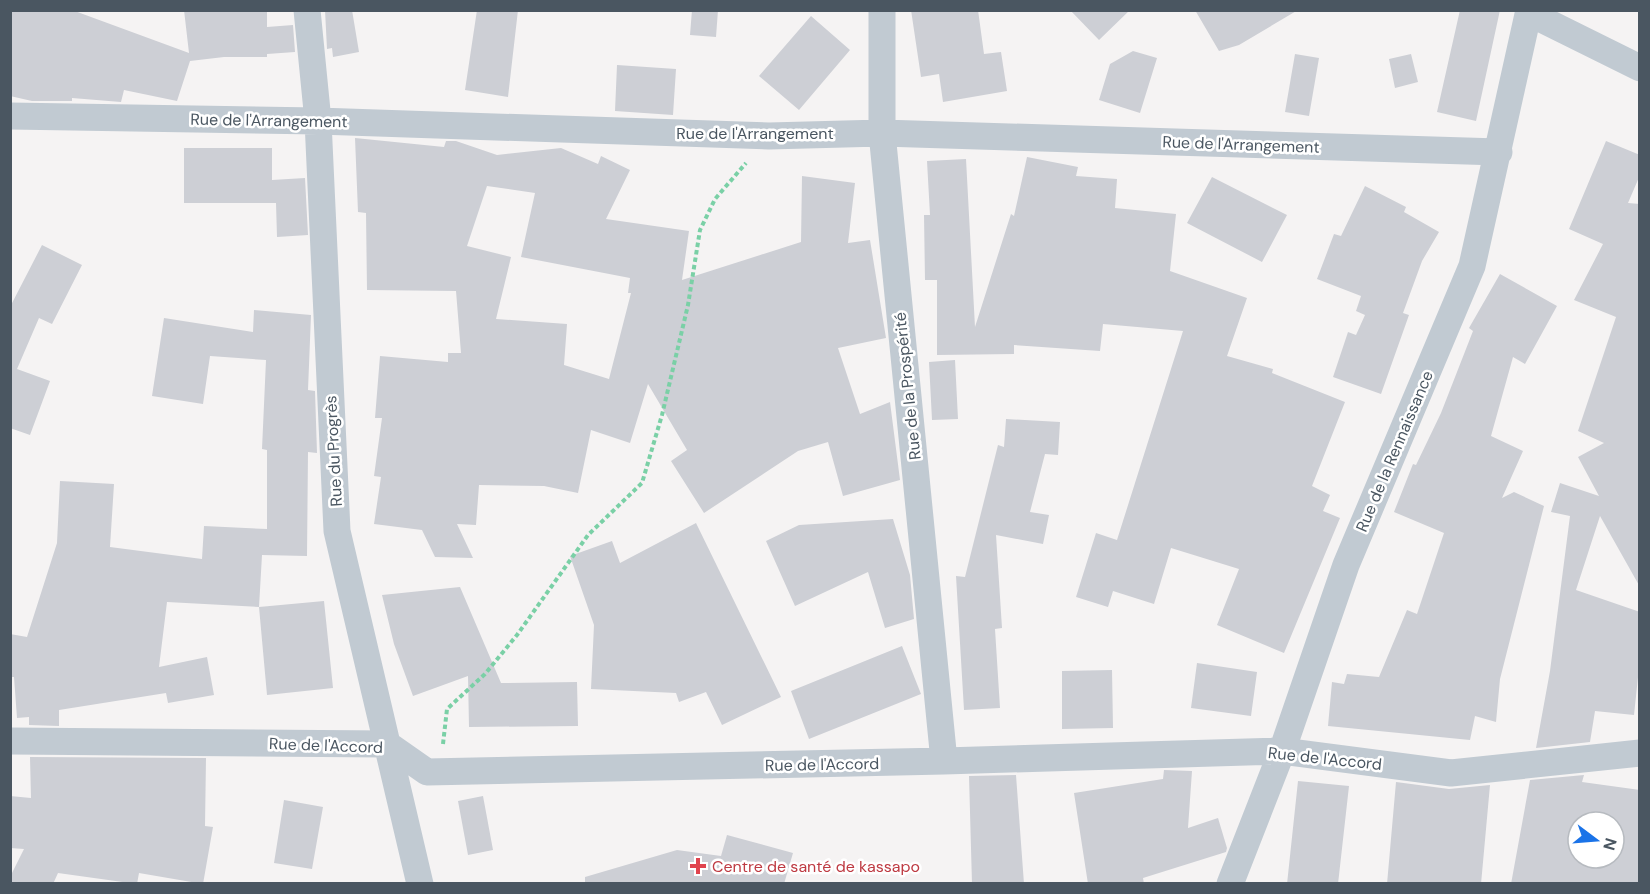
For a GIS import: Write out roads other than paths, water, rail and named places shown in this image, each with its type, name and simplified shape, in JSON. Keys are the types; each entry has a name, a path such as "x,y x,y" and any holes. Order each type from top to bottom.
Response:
{"street":[{"name":"Rue du Progrès","path":"307,10 318,121 337,531 420,884"},
{"name":"Rue de la Prospérité","path":"882,10 882,133 944,761"},
{"path":"1529,12 1640,68"},
{"name":"Rue de la Rennaissance","path":"1230,884 1282,751 1346,565 1472,266 1529,12"},
{"name":"Rue de l'Arrangement","path":"10,116 318,121 769,136 882,133 1499,152"},
{"name":"Rue de l'Accord","path":"10,741 387,744 427,772 1282,751 1451,772 1640,753"}],"place":[{"name":"Centre de santé de kassapo","path":"698,866"}]}
